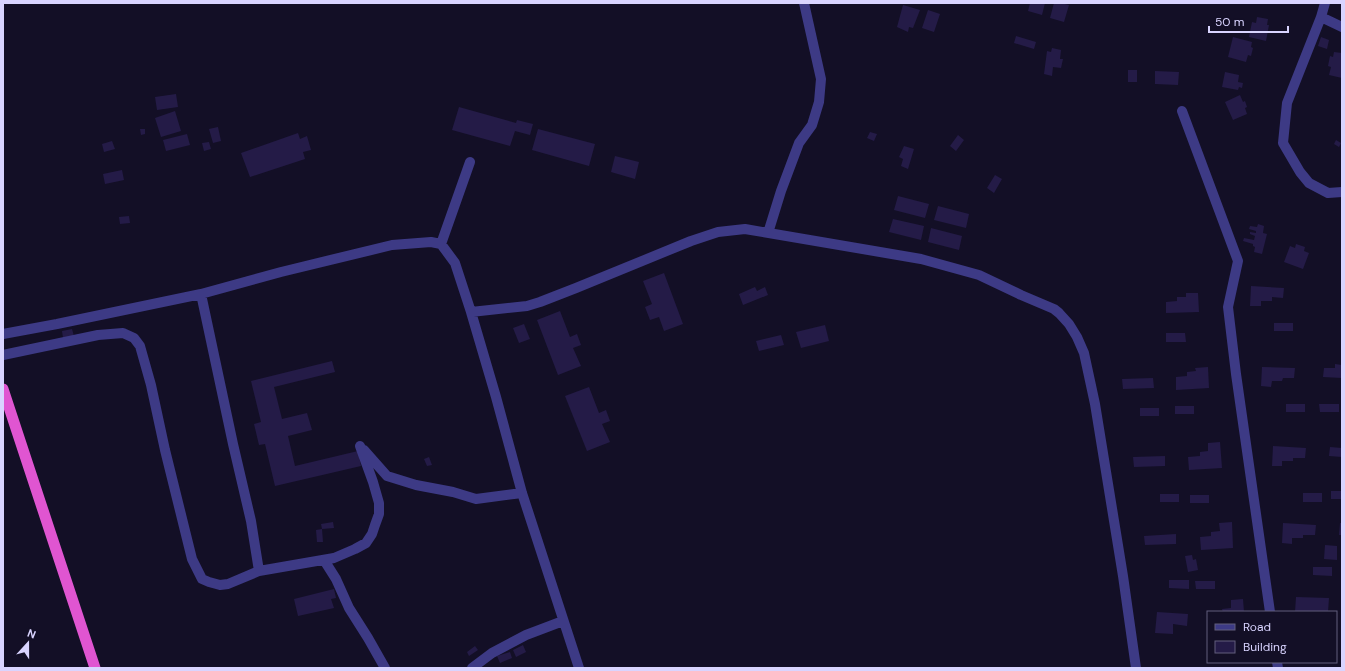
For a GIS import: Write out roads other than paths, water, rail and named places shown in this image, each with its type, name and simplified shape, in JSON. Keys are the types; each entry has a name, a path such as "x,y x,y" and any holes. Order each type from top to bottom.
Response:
{"highway":[{"path":"3,388 95,668"}],"street":[{"path":"768,233 781,191 799,143 812,125 819,102 821,79 804,3"},
{"path":"1325,3 1321,17 1287,103 1283,143 1300,172 1309,183 1328,193 1342,192"},
{"path":"1321,17 1342,27"},
{"path":"1182,111 1238,261 1228,307 1236,374 1270,611"},
{"path":"441,244 470,162"},
{"path":"471,312 527,306 576,288 691,241 718,232 745,229 921,259 979,275 1054,309 1069,324 1084,353 1095,404 1124,576 1136,668"},
{"path":"3,334 201,294 281,272 392,245 432,242 441,244 455,263 471,312 522,493 579,668"},
{"path":"201,294 251,521 259,571"},
{"path":"3,355 98,336 123,333 134,338 140,346 151,385 165,450 195,568 202,579 220,585 228,584 259,571 334,558 366,543 372,534 379,514 379,503 360,446 386,476 416,485 452,492 476,499 522,493"},
{"path":"324,560 336,580 349,608 385,668"},
{"path":"472,668 492,653 526,635 563,620"}]}
